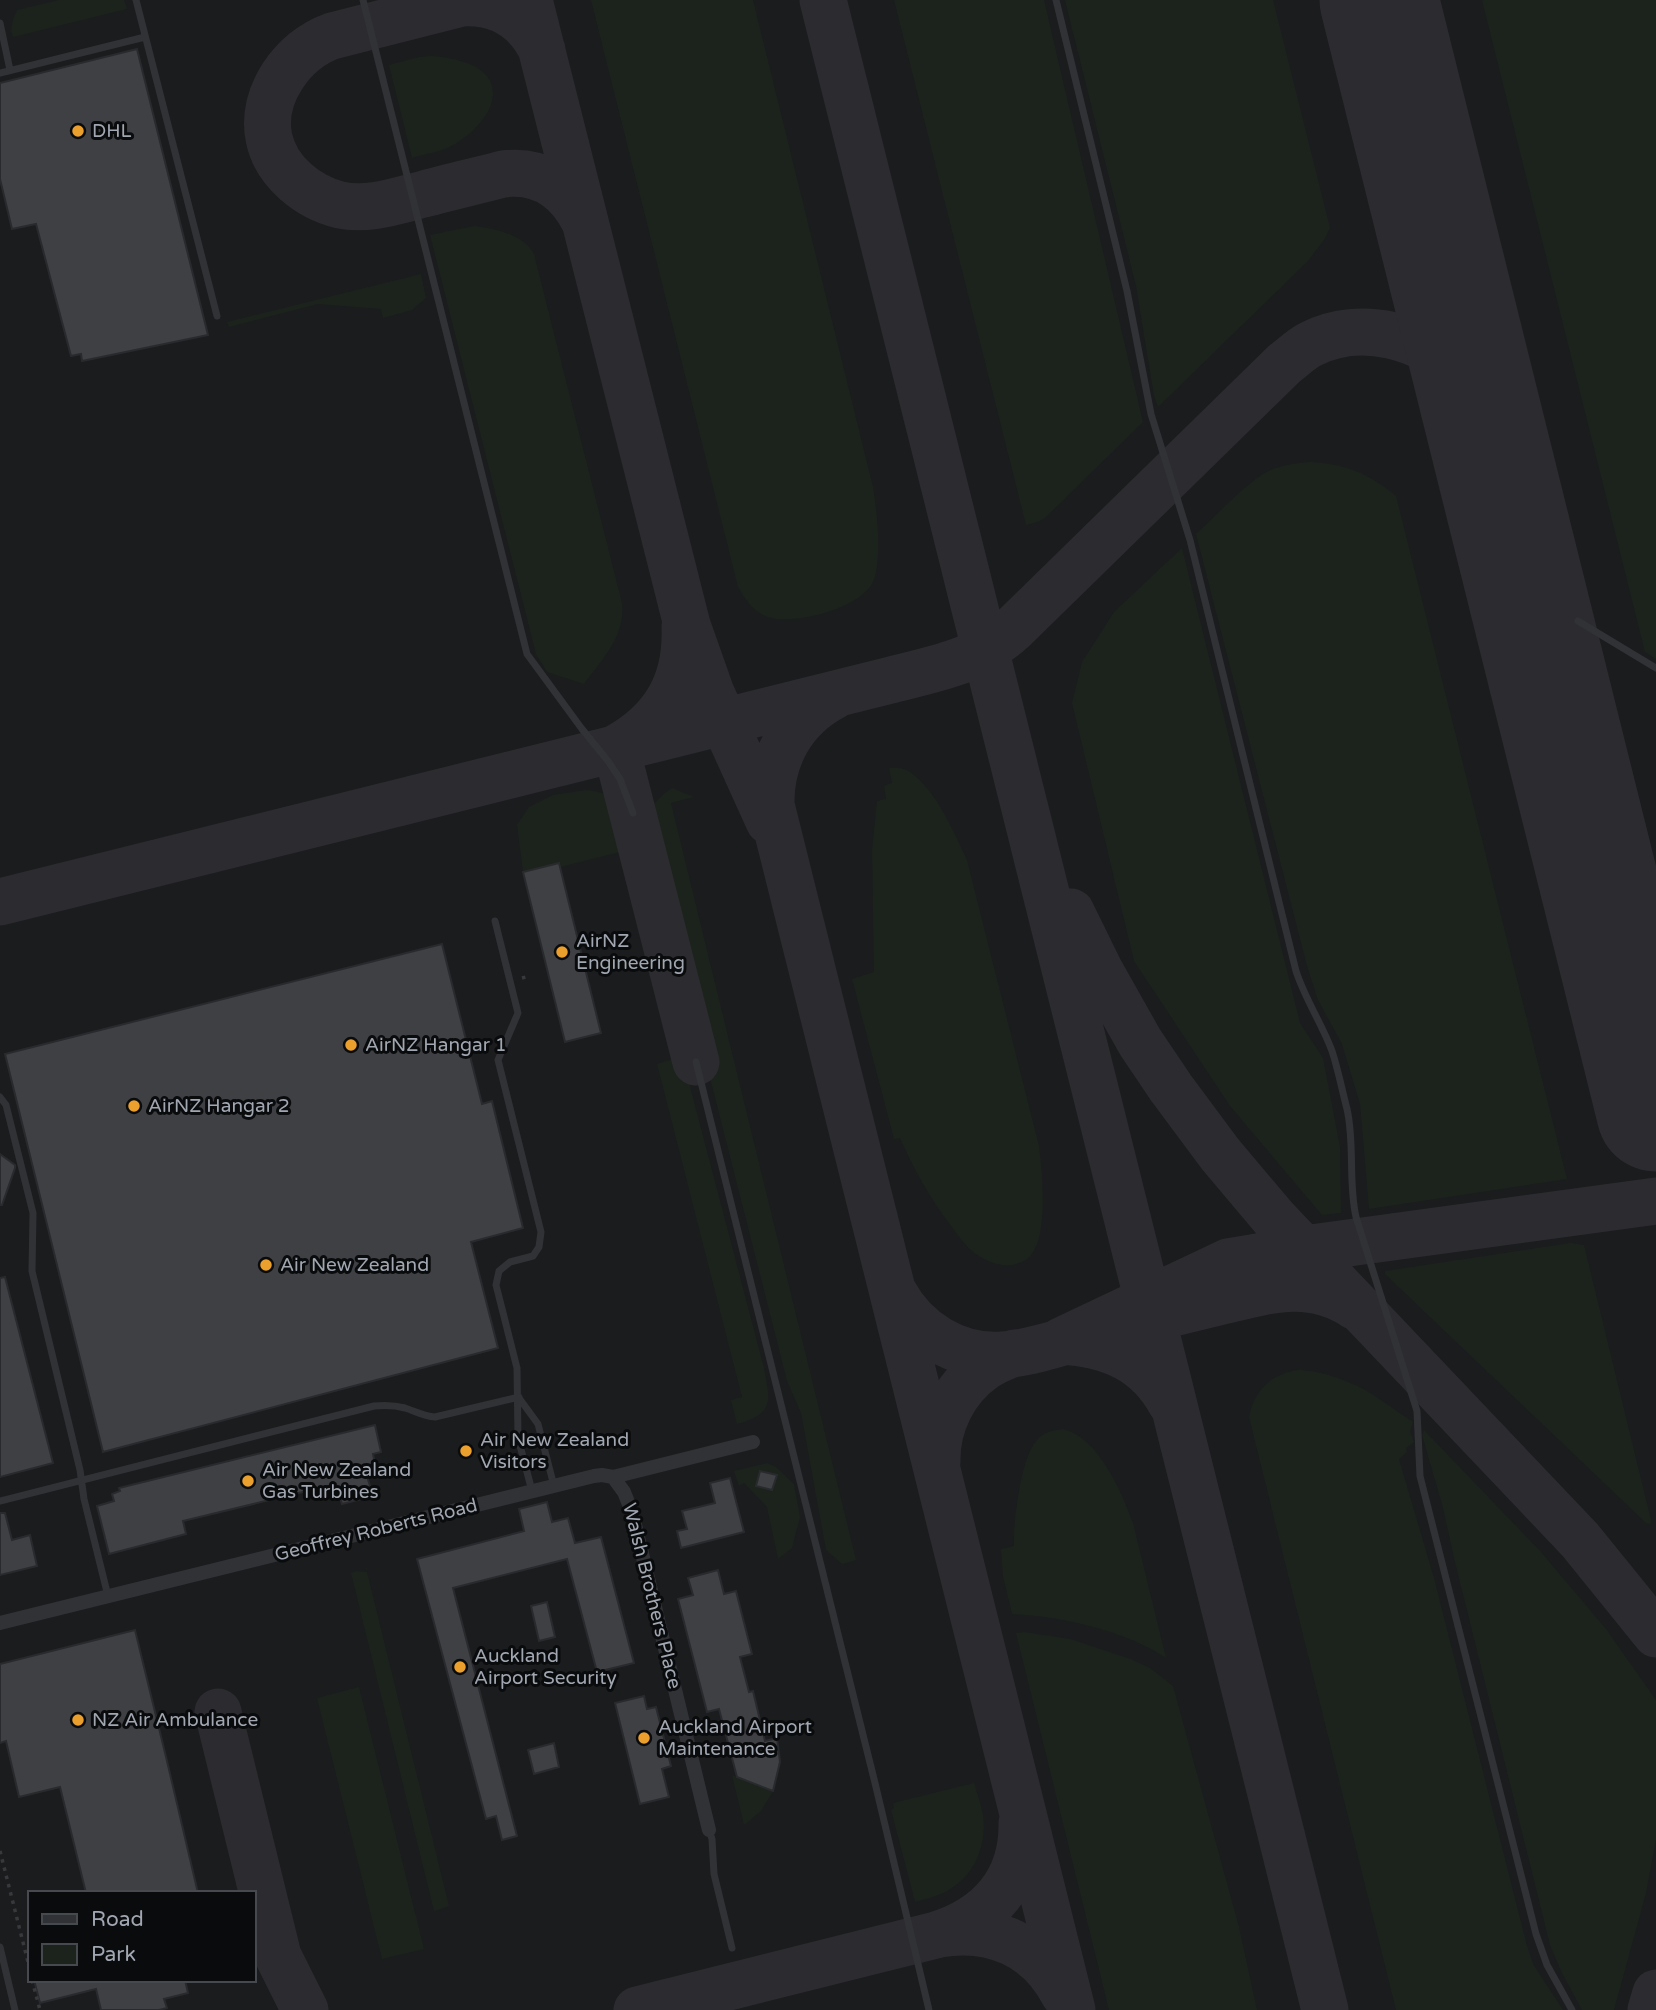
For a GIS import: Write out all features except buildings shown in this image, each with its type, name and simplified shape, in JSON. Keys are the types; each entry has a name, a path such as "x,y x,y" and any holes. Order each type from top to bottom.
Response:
{"street":[{"name":"Geoffrey Roberts Road","path":"0,1623 594,1476 613,1477 753,1442"},
{"name":"Walsh Brothers Place","path":"613,1477 624,1492 632,1512 709,1830"}],"lane":[{"path":"136,0 217,316"},
{"path":"363,0 527,654 608,761 626,792 633,813"},
{"path":"1056,0 1127,291 1151,414 1190,540 1296,971 1332,1051 1338,1074 1348,1117 1356,1217 1417,1410 1420,1476 1536,1934 1548,1965 1572,2010"},
{"path":"0,23 10,71"},
{"path":"0,73 145,37"},
{"path":"1578,621 1656,668"},
{"path":"495,921 518,1013 498,1060 541,1232 539,1247 533,1256 510,1262 496,1277 517,1368 518,1438 532,1491"},
{"path":"696,1062 929,2010"},
{"path":"0,1097 6,1105 33,1213 32,1271 108,1597"},
{"path":"0,1501 374,1406 388,1405 435,1417 519,1397"},
{"path":"519,1397 538,1424 554,1486"},
{"name":"Walsh Brothers Place","path":"709,1830 712,1839 713,1874 732,1948"},
{"path":"0,1947 16,2010"}],"path":[{"path":"0,1851 28,1962"},
{"path":"33,1982 40,2010"}],"shaded area":[{"path":"0,0 1656,0 1656,2010 0,2010"}],"green space":[{"path":"59,0 124,0 127,9 13,37 11,27 17,10"},
{"path":"591,0 753,0 875,497 878,536 877,563 872,584 853,601 838,608 805,617 774,618 755,610 738,587"},
{"path":"894,0 1044,0 1143,422 1046,517 1026,525"},
{"path":"1065,0 1273,0 1330,228 1307,262 1158,407 1136,286"},
{"path":"1482,0 1656,0 1656,659 1645,652"},
{"path":"431,56 453,59 476,67 487,76 493,96 485,116 462,140 412,158 389,65"},
{"path":"474,226 516,237 534,254 622,603 620,626 616,636 584,684 547,672 536,654 430,235"},
{"path":"421,274 426,298 412,310 383,318 381,309 318,304 229,327 227,322"},
{"path":"1312,462 1336,465 1357,472 1376,481 1396,496 1567,1179 1369,1209 1360,1104 1342,1044 1318,1000 1307,966 1196,534 1263,474 1293,464"},
{"path":"1182,548 1300,1023 1323,1058 1340,1147 1341,1213 1322,1215 1230,1106 1134,961 1072,703 1082,662 1114,612"},
{"path":"889,768 907,770 928,789 967,860 1039,1146 1043,1203 1040,1234 1030,1256 1016,1264 993,1263 969,1248 929,1194 900,1138 894,1139 852,979 874,972 872,850 877,801 886,799 884,786 892,783"},
{"path":"672,788 694,797 671,803 856,1560 842,1564 826,1550 801,1413 787,1381 646,826 654,804"},
{"path":"586,790 608,796 615,802 624,818 632,849 560,867 558,863 523,872 517,825 529,807 553,795"},
{"path":"682,1056 768,1389 764,1410 758,1416 737,1424 731,1400 742,1397 657,1064"},
{"path":"1570,1243 1584,1245 1650,1524 1385,1274 1385,1271"},
{"path":"1299,1370 1327,1375 1355,1385 1413,1422 1410,1432 1414,1442 1399,1459 1434,1578 1527,1946 1533,1964 1563,2010 1396,2010 1249,1417 1255,1399 1266,1385 1280,1375"},
{"path":"1063,1429 1076,1434 1098,1454 1122,1496 1133,1523 1166,1658 1132,1640 1092,1627 1051,1618 1012,1614 1003,1576 1001,1549 1014,1546 1019,1490 1032,1447 1043,1435"},
{"path":"1424,1430 1541,1552 1606,1629 1656,1700 1656,1839 1646,1893 1614,2010 1582,2010 1550,1945 1443,1508 1422,1435"},
{"path":"767,1463 776,1467 794,1484 800,1517 792,1548 778,1559 767,1507 744,1483 739,1486 734,1471"},
{"path":"367,1572 449,1906 434,1911 351,1573"},
{"path":"1016,1633 1070,1639 1133,1660 1150,1668 1173,1686 1239,1927 1257,2010 1109,2010"},
{"path":"359,1687 424,1949 382,1959 317,1698"},
{"path":"732,1775 773,1791 761,1811 744,1825"},
{"path":"974,1783 984,1825 982,1844 975,1863 963,1879 951,1888 915,1902 891,1810 894,1808 893,1803"}],"taxiway":[{"path":"529,0 687,625 711,693 769,821"},
{"path":"823,0 1325,2010"},
{"path":"542,50 528,28 519,20 498,8 475,3 462,3 332,36 304,52 282,76 270,106 269,138 279,162 295,181 316,196 340,205 361,207 382,204 516,173 529,174 551,183 569,198 584,220"},
{"path":"0,902 924,672 971,656 1013,629 1284,364 1307,346 1330,337 1371,332 1411,341 1447,362 1465,379 1479,404"},
{"path":"685,627 682,665 670,698 648,725 616,748 696,1062"},
{"path":"834,696 806,716 786,742 775,772 771,805 1072,2010"},
{"path":"1071,912 1140,1042 1220,1154 1274,1218 1580,1540 1656,1634"},
{"path":"1061,1341 1228,1262 1304,1249 1656,1201"},
{"path":"1157,1317 1263,1292 1294,1288 1325,1292 1356,1307"},
{"path":"894,1293 913,1320 926,1331 939,1340 969,1352 985,1355 1013,1354 1092,1334"},
{"path":"1061,1341 1095,1346 1125,1357 1150,1375 1171,1403"},
{"path":"937,1462 940,1435 956,1397 985,1367 1014,1353"},
{"path":"218,1712 278,1956 305,2010"},
{"path":"637,2010 955,1928 987,1908 1009,1880 1021,1844 1022,1823"},
{"path":"939,1934 978,1933 996,1936 1012,1943 1042,1963 1064,1994"},
{"path":"1651,2010 1656,1993"}],"runway":[{"path":"1379,0 1656,1112"}],"place":[{"name":"DHL","path":"78,131"},
{"name":"AirNZ Engineering","path":"562,952"},
{"name":"AirNZ Hangar 1","path":"351,1045"},
{"name":"AirNZ Hangar 2","path":"134,1106"},
{"name":"Air New Zealand","path":"266,1265"},
{"name":"Air New Zealand Visitors","path":"466,1451"},
{"name":"Air New Zealand Gas Turbines","path":"248,1481"},
{"name":"Auckland Airport Security","path":"460,1667"},
{"name":"NZ Air Ambulance","path":"78,1720"},
{"name":"Auckland Airport Maintenance","path":"644,1738"}]}
